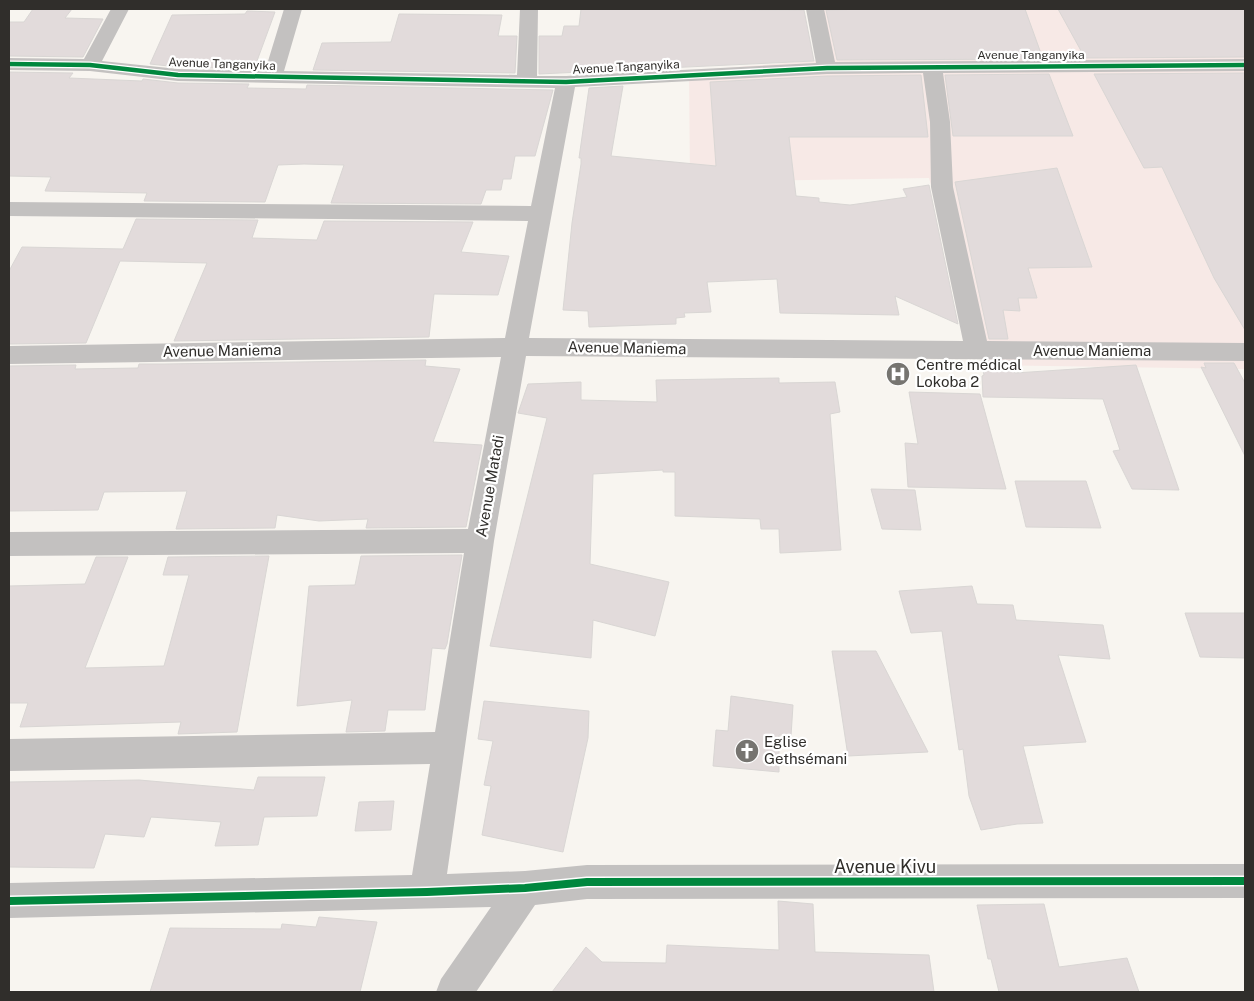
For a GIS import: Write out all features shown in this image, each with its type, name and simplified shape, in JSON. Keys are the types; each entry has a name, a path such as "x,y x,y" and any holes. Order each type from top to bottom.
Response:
{"street":[{"path":"90,65 120,9"},
{"path":"273,76 293,9"},
{"path":"527,81 529,9"},
{"path":"815,9 827,68"},
{"name":"Avenue Tanganyika","path":"9,64 90,65 178,75 566,82 827,68 932,66 1244,67"},
{"path":"932,66 940,122 942,187 977,351"},
{"name":"Avenue Matadi","path":"427,892 480,542 566,82"},
{"path":"9,209 542,214"},
{"name":"Avenue Maniema","path":"9,355 515,347 1245,352"},
{"path":"9,544 480,542"},
{"path":"9,756 448,748"},
{"name":"Avenue Kivu","path":"9,901 427,892 525,888 587,882 1245,881"},
{"path":"454,992 525,888"}],"shaded area":[{"path":"811,9 1245,9 1245,369 983,365 929,178 690,182 689,71 821,60"}],"building":[{"path":"33,9 72,9 65,18 103,19 83,57 9,56 9,22 24,22"},
{"path":"581,9 804,10 814,61 539,74 539,36 562,36 564,26 579,26"},
{"path":"1025,9 1043,59 837,60 826,10"},
{"path":"1058,9 1245,9 1245,57 1085,58"},
{"path":"247,11 275,12 254,69 178,67 150,64 172,15 245,14"},
{"path":"399,14 502,15 498,36 517,36 515,73 313,70 322,43 391,42"},
{"path":"9,72 73,73 69,78 249,84 247,88 306,89 307,85 553,90 535,156 515,156 511,179 503,179 501,190 486,190 481,204 331,203 344,165 304,164 278,165 265,202 144,201 147,193 45,191 51,177 9,176"},
{"path":"1245,73 1245,330 1214,278 1162,167 1144,168 1094,74"},
{"path":"1049,74 1073,136 953,136 945,75"},
{"path":"921,75 928,137 789,137 796,196 819,198 819,202 850,205 907,197 903,189 929,185 958,324 895,296 899,315 780,313 777,279 707,282 711,312 684,313 685,317 676,318 676,324 589,327 588,311 563,310 572,223 581,164 581,158 579,158 589,88 623,86 611,156 716,166 710,82 827,76"},
{"path":"1057,168 1092,267 1028,268 1037,298 1018,298 1020,311 1003,310 1008,339 989,339 955,182"},
{"path":"136,219 258,220 252,238 317,240 324,221 473,222 461,252 509,256 498,295 434,294 429,337 174,341 207,263 120,261 86,343 9,344 9,271 22,247 123,249"},
{"path":"426,360 425,366 460,369 433,442 482,445 466,527 366,528 368,519 319,521 277,515 275,528 176,529 187,491 104,492 98,510 9,511 9,366 76,365 75,369 138,368 139,364"},
{"path":"981,361 1013,361 1015,373 1136,365 1179,490 1132,489 1113,451 1120,450 1103,399 983,397 982,376 984,375"},
{"path":"1204,363 1234,363 1245,383 1245,456 1201,367 1206,368"},
{"path":"779,378 779,383 835,382 840,412 830,414 841,550 780,553 779,529 761,529 760,519 675,516 675,472 663,472 663,470 593,474 590,564 669,582 655,636 593,620 591,658 490,646 547,418 518,413 528,384 581,382 581,400 657,402 656,380"},
{"path":"909,392 980,394 1006,489 908,487 905,443 918,444"},
{"path":"1015,481 1086,481 1101,528 1026,527"},
{"path":"871,489 915,490 921,530 882,529"},
{"path":"462,555 447,644 445,649 432,648 425,710 388,710 385,731 346,732 352,700 297,706 309,586 355,585 361,556"},
{"path":"269,556 237,732 178,734 181,722 20,727 28,703 9,703 9,586 85,584 96,557 128,557 85,668 164,666 189,575 163,575 168,557"},
{"path":"972,586 977,604 1013,605 1016,620 1103,625 1110,659 1058,655 1086,742 1023,746 1043,823 1017,824 981,830 969,796 963,749 959,750 942,631 911,633 899,591"},
{"path":"1185,613 1245,613 1245,658 1200,657"},
{"path":"832,651 876,651 928,752 848,756"},
{"path":"731,696 793,705 791,736 779,735 779,772 713,766 716,730 728,731"},
{"path":"484,701 589,711 588,738 563,852 482,835 491,786 484,785 493,741 478,739"},
{"path":"258,777 325,777 317,816 264,817 258,845 215,846 221,822 151,817 144,837 105,834 94,868 9,867 9,782 139,780 254,790"},
{"path":"394,801 391,830 355,831 359,802"},
{"path":"778,901 813,904 815,952 929,955 934,992 552,992 586,947 602,962 666,963 667,945 779,950"},
{"path":"1044,904 1059,967 1127,958 1139,992 999,992 991,959 988,959 977,905"},
{"path":"319,917 377,922 360,992 150,992 170,928 281,929 282,924 316,927"}],"cycle path":[{"path":"9,64 90,65 178,75 566,82 827,68 1245,65"},
{"path":"9,901 427,892 525,888 587,882 1245,881"}],"place":[{"name":"Centre médical Lokoba 2","path":"898,374"},
{"name":"Eglise Gethsémani","path":"747,751"}]}
